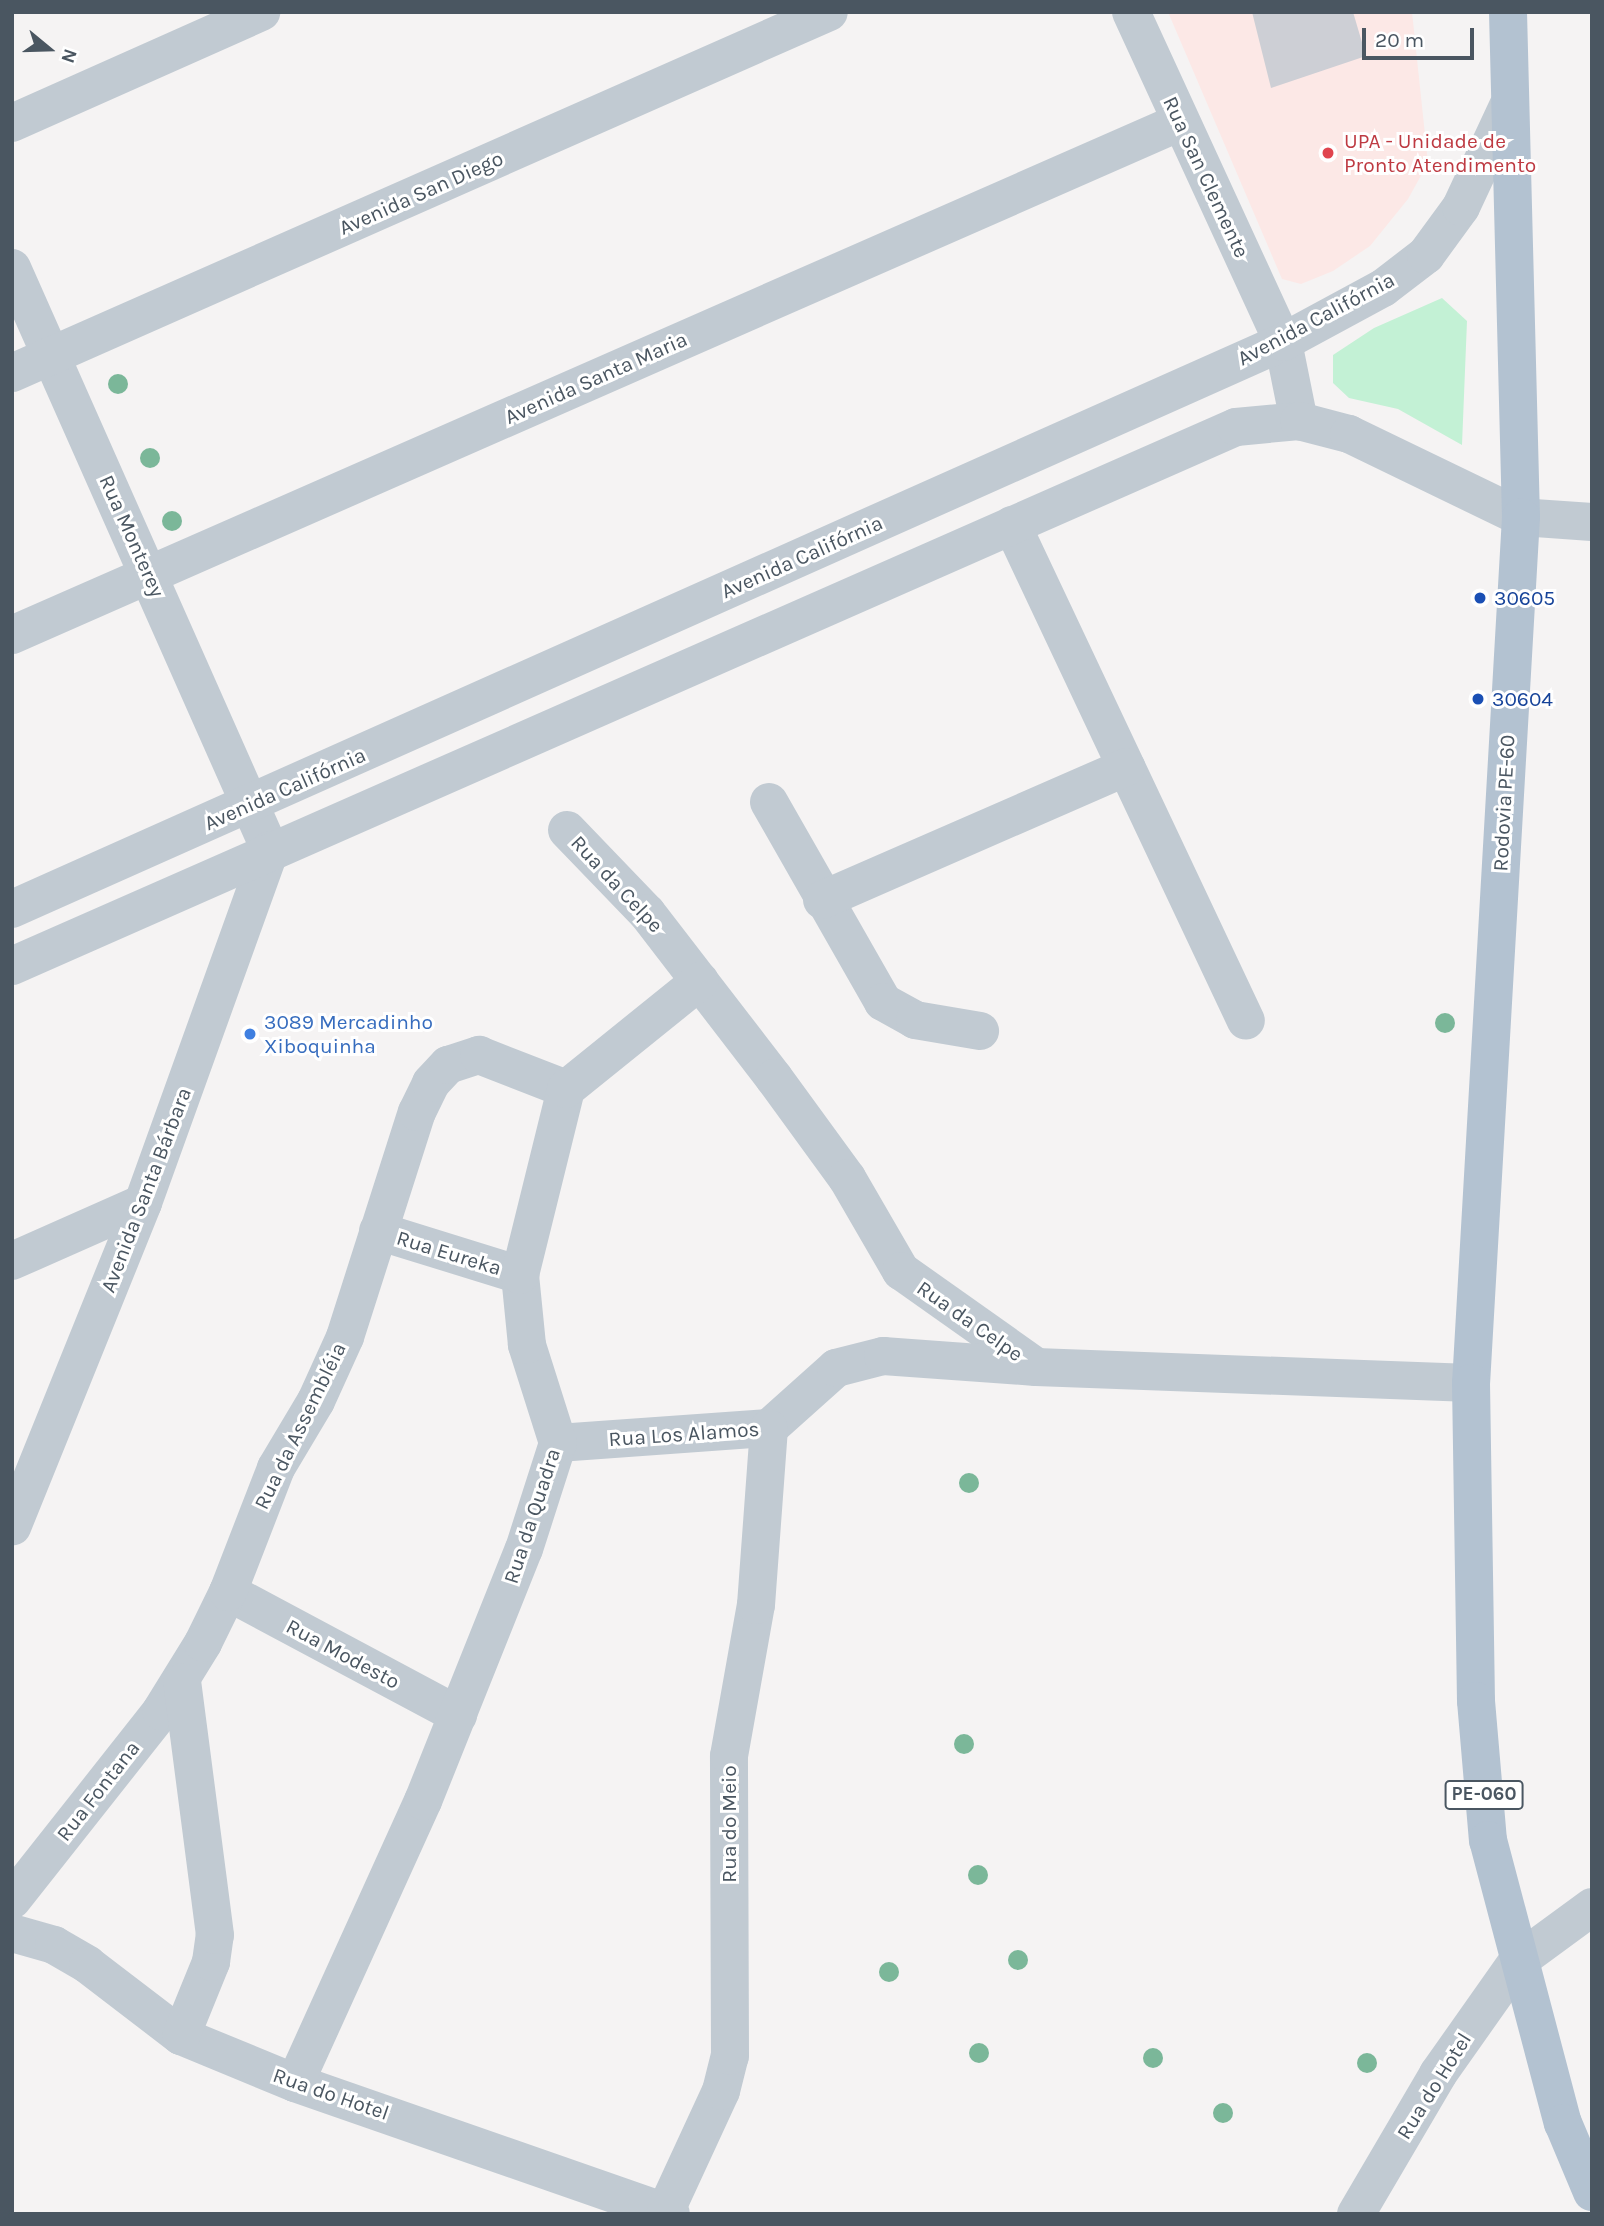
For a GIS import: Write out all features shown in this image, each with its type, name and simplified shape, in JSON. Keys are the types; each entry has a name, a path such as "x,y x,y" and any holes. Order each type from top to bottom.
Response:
{"main road":[{"name":"Rodovia PE-60","path":"1471,1383 1521,517 1522,423 1508,106 1508,12"},
{"name":"PE-060","path":"1471,1383 1476,1701 1488,1840 1517,1962 1563,2123 1592,2192"}],"street":[{"path":"12,123 261,12"},
{"name":"Avenida San Diego","path":"12,373 829,12"},
{"name":"Rua San Clemente","path":"1131,12 1283,342 1299,421"},
{"name":"Avenida Califórnia","path":"12,909 251,805 1283,342 1383,288 1426,255 1461,207 1508,106"},
{"name":"Avenida Santa Maria","path":"12,635 1180,122"},
{"name":"Rua Monterey","path":"12,268 270,850"},
{"path":"12,966 270,850 1236,427 1299,421 1349,433 1521,517 1592,522"},
{"path":"1012,525 1246,1021"},
{"path":"822,900 1126,767"},
{"path":"769,802 822,900 883,1002 915,1020 981,1031"},
{"name":"Rua da Celpe","path":"567,830 647,912 700,981 847,1178 901,1271 1036,1367 1471,1383"},
{"name":"Avenida Santa Bárbara","path":"12,1527 20,1491 143,1203 270,850"},
{"path":"566,1089 700,981"},
{"name":"Rua da Assembléia","path":"183,1682 228,1592 276,1468 316,1401 345,1337 417,1112 431,1083 448,1065 479,1055 566,1089"},
{"name":"Rua da Quadra","path":"295,2083 458,1715 524,1549 558,1443 527,1345 520,1275 566,1089"},
{"path":"12,1261 143,1203"},
{"name":"Rua Eureka","path":"378,1231 520,1275"},
{"name":"Rua Los Alamos","path":"558,1443 769,1428 836,1368 859,1359 883,1356 1036,1367"},
{"name":"Rua do Meio","path":"668,2212 721,2091 730,2056 729,1756 757,1605 769,1428"},
{"name":"Rua Modesto","path":"228,1592 458,1715"},
{"path":"181,2036 211,1962 215,1935 183,1682"},
{"name":"Rua Fontana","path":"12,1900 183,1682"},
{"name":"Rua do Hotel","path":"1356,2214 1438,2074 1517,1962 1592,1907"},
{"name":"Rua do Hotel","path":"12,1933 54,1945 88,1965 181,2036 295,2083 668,2212"}],"shaded area":[{"name":"UPA - Unidade de Pronto Atendimento","path":"1168,12 1412,12 1428,163 1408,199 1370,246 1333,271 1301,284 1282,279"}],"green space":[{"path":"1442,298 1467,321 1462,445 1398,409 1349,398 1333,383 1333,355 1374,328"}],"building":[{"path":"1252,12 1353,12 1366,56 1271,88"}],"place":[{"name":"UPA - Unidade de Pronto Atendimento","path":"1328,153"},
{"name":"30605","path":"1480,598"},
{"name":"30604","path":"1478,699"},
{"name":"3089 Mercadinho Xiboquinha","path":"250,1034"}]}
